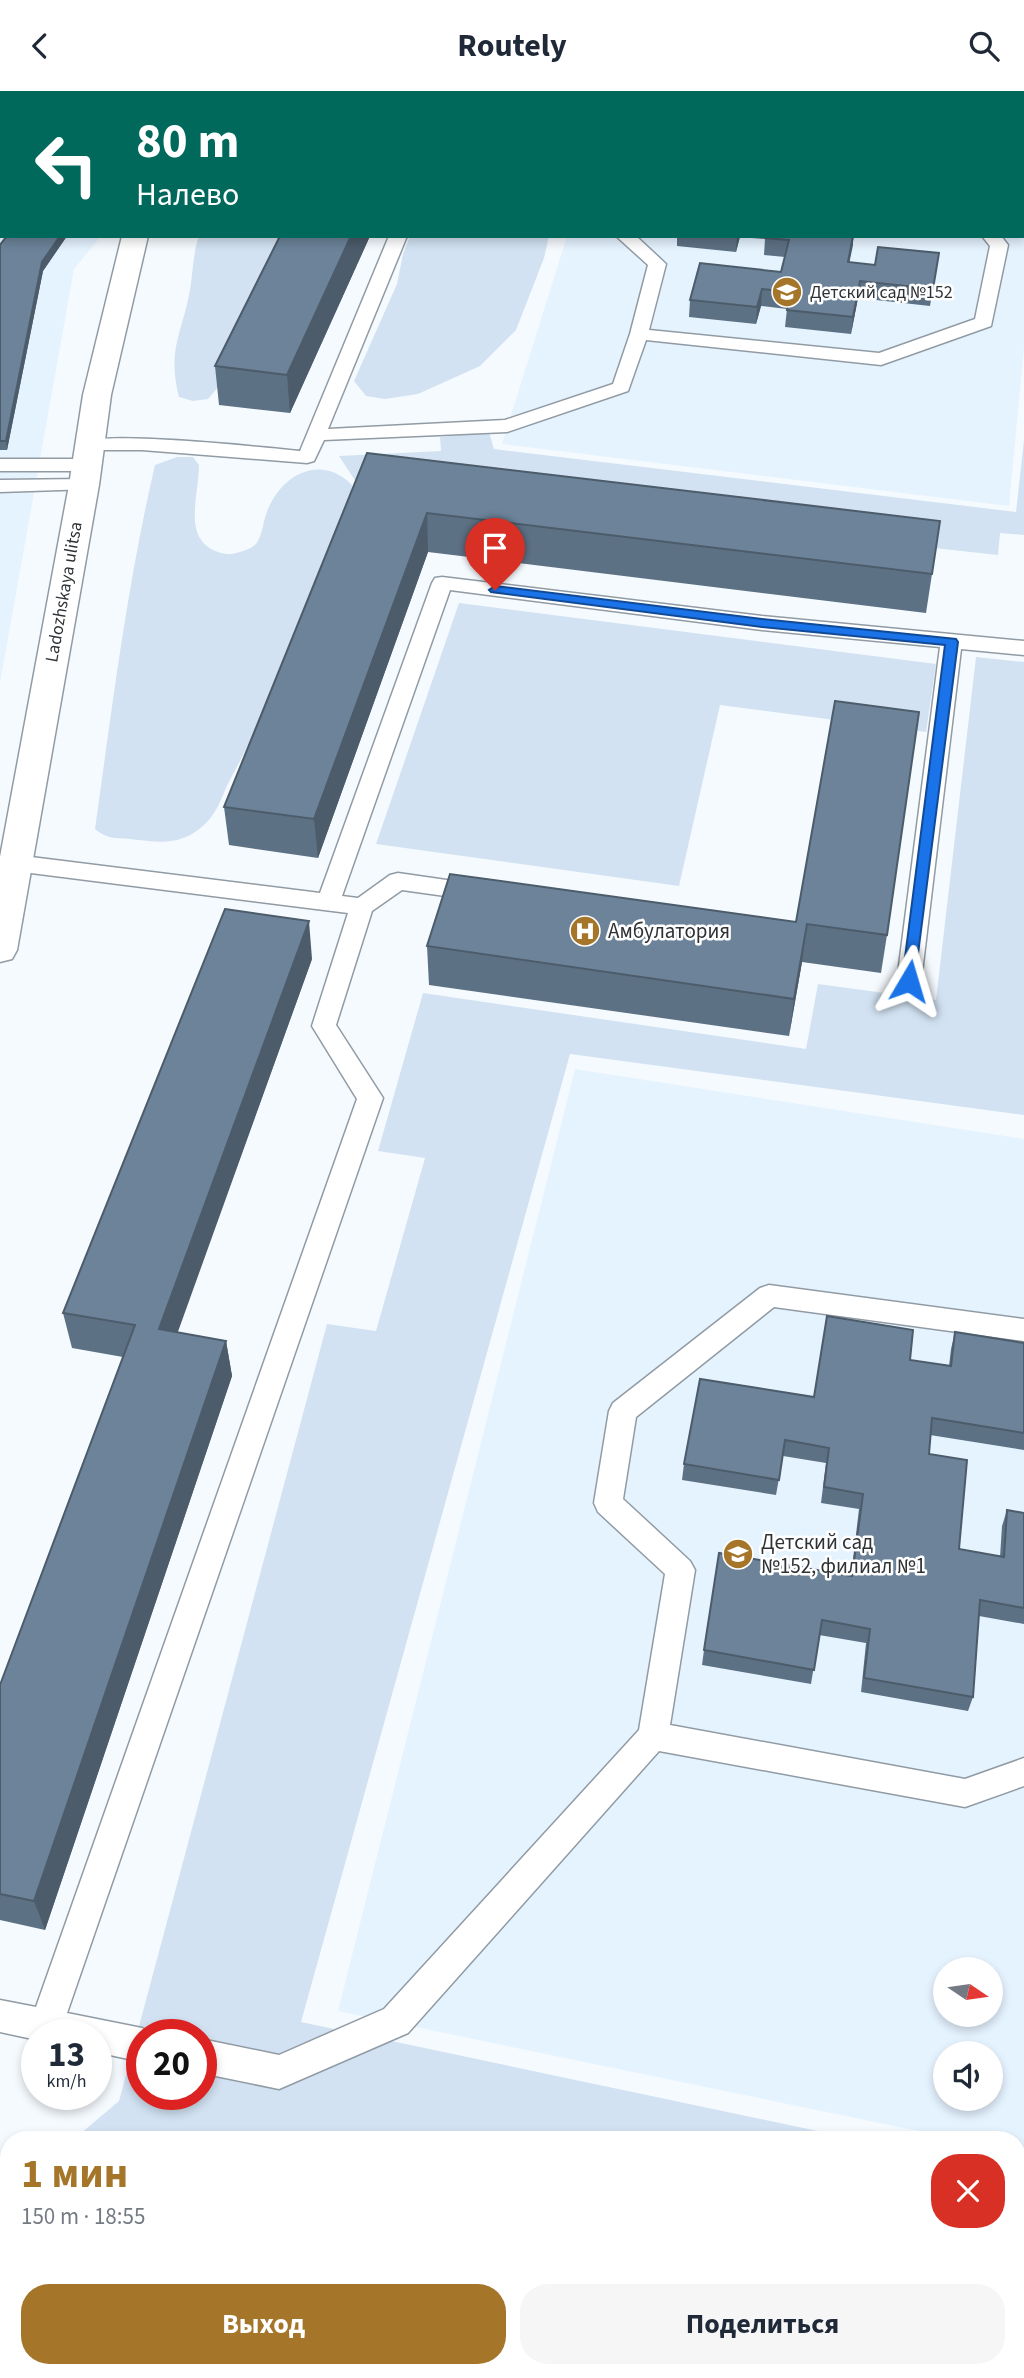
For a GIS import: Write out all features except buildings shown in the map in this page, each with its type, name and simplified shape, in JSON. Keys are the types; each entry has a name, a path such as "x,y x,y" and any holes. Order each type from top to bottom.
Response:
{"street":[{"name":"Ladozhskaya ulitsa","path":"0,950 87,465 97,395 135,238"}],"lane":[{"path":"0,486 87,465 142,444 307,457 397,238"},
{"path":"316,435 507,426 621,387 639,334 657,264 627,238"},
{"path":"639,334 881,359 984,322 999,245 993,238"},
{"path":"0,465 87,465"},
{"path":"329,901 442,583 762,623 1024,648"},
{"path":"909,981 951,642"},
{"path":"15,863 362,907"},
{"path":"48,2019 370,1098 324,1026 362,907 398,881 502,896"},
{"path":"217,2059 279,2072 396,2021 653,1736 680,1570 608,1503 622,1411 769,1296 1024,1330"},
{"path":"653,1736 965,1793 1024,1772"},
{"path":"0,2016 21,2020"}],"shaded area":[{"path":"0,238 99,238 74,269 0,683"},
{"path":"198,238 291,238 219,386 208,399 193,401 179,397 175,354 190,290"},
{"path":"409,238 549,238 544,258 516,330 480,366 418,394 385,399 366,396 354,381 397,284"},
{"name":"Детский сад №152","path":"566,238 1024,238 1024,348 1009,506 502,444"},
{"path":"489,432 494,449 1016,512 1024,440 1024,535 1000,533 998,555 358,485 339,456 441,451 440,437"},
{"path":"177,457 193,457 199,465 195,519 202,541 211,549 233,554 256,544 268,509 283,486 293,477 316,469 340,476 352,485 348,519 263,715 210,819 196,831 178,840 160,842 111,837 95,829 128,601 155,465"},
{"path":"459,603 936,664 926,732 720,705 679,886 376,844"},
{"path":"976,657 1024,662 1024,1115 570,1054 301,2022 817,2131 84,2131 108,2110 112,2110 119,2101 126,2075 126,2110 217,2110 217,2019 141,2019 327,1324 376,1331 425,1158 378,1151 423,993 806,1049 818,984 936,1000"},
{"name":"Детский сад №152, филиал №1","path":"575,1069 1024,1139 1024,2131 918,2131 338,2011"}],"place":[{"name":"Детский сад №152","path":"787,292"},
{"name":"Амбулатория","path":"585,931"},
{"name":"Детский сад №152, филиал №1","path":"738,1554"}],"route":[{"path":"495,590 762,623 951,642 909,981"}]}
